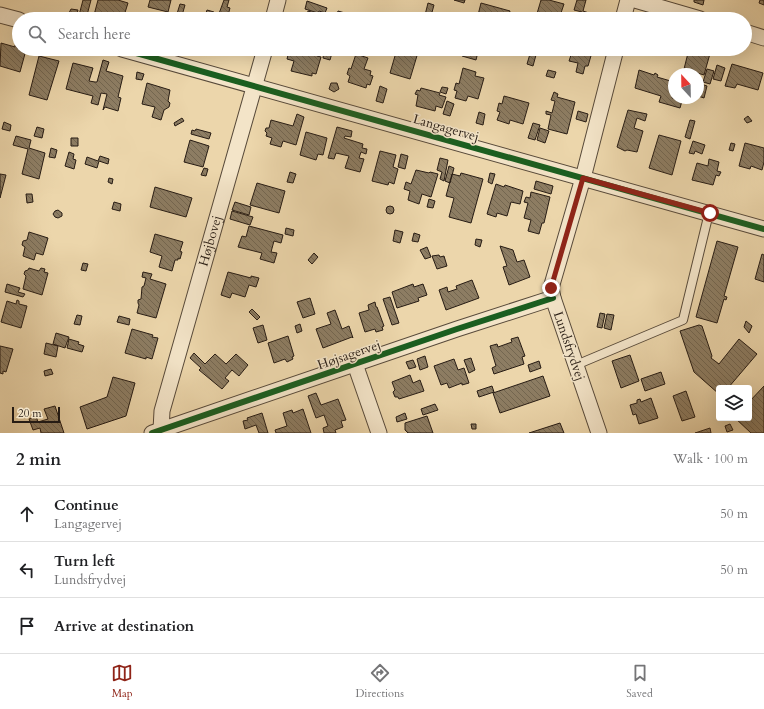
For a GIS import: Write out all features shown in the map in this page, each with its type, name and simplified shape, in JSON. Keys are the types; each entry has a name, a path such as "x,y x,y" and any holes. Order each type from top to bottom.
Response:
{"street":[{"path":"275,12 278,0"},
{"path":"625,12 628,0"},
{"path":"635,0 676,12"},
{"path":"0,15 12,18"},
{"path":"752,34 764,38"},
{"name":"Langagervej","path":"147,56 764,229"},
{"name":"Højbovej","path":"158,432 162,411 263,56"},
{"name":"Lundsfrydvej","path":"599,433 553,298 551,288 583,178 614,56"},
{"name":"Højsagervej","path":"158,432 457,329 553,298"},
{"path":"356,364 379,433"}],"lane":[{"path":"576,365 682,320 710,213"}],"building":[{"path":"83,0 91,0 88,12 80,12"},
{"path":"98,0 118,0 128,3 125,12 95,12"},
{"path":"150,0 171,0 168,12 148,7"},
{"path":"224,0 229,0 227,7 230,8 229,12 220,12"},
{"path":"454,0 465,0 464,3"},
{"path":"541,0 549,0 564,4 561,12 537,12"},
{"path":"577,0 586,0 583,11 586,12 574,10"},
{"path":"694,0 704,0 703,5 694,2"},
{"path":"760,0 764,0 764,5 759,3"},
{"path":"307,1 327,8 325,12 315,12 305,9"},
{"path":"428,3 434,5 432,12 426,12"},
{"path":"481,3 510,11 510,12 479,12"},
{"path":"180,4 185,5 183,12 178,12"},
{"path":"71,9 78,10 77,12 70,12"},
{"path":"1,43 12,46 12,56 24,56 20,72 0,66"},
{"path":"39,56 59,61 47,100 29,95"},
{"path":"288,56 321,57 316,74 312,73 312,76 291,71 294,61 287,59"},
{"path":"323,56 331,56 330,60 323,58"},
{"path":"355,56 368,58 364,69 371,71 370,75 373,76 370,85 367,84 366,88 348,82 350,76 347,74 349,68 351,69"},
{"path":"395,56 417,56 410,79 390,73"},
{"path":"462,56 477,56 476,60"},
{"path":"529,56 536,56 533,66 527,64"},
{"path":"571,56 591,56 588,66 585,66 583,74 576,72 578,63 569,61"},
{"path":"687,56 709,56 704,75 704,68 684,68"},
{"path":"103,60 109,62 106,71 123,76 118,97 121,98 118,111 105,107 103,110 107,94 101,93 98,105 91,103 93,96 66,89 73,63 93,68 89,81 97,82"},
{"path":"732,64 763,73 758,90 737,84 735,88 725,86"},
{"path":"717,65 725,68 721,81 713,79"},
{"path":"463,68 476,72 475,76 484,78 478,99 468,96 466,101 455,98 457,91 454,90 456,83 459,84"},
{"path":"707,69 714,71 710,84 704,82"},
{"path":"548,70 556,72 554,78 546,76"},
{"path":"639,70 654,75 655,73 658,75 657,77 668,80 668,104 681,104 680,108 659,102 661,96 635,88"},
{"path":"137,72 144,74 142,80 136,79"},
{"path":"147,83 170,90 168,101 170,103 169,107 164,110 161,120 152,117 155,107 142,104"},
{"path":"331,83 337,83 339,89 334,92 329,89"},
{"path":"704,85 707,86 704,98"},
{"path":"380,86 387,89 383,103 376,101"},
{"path":"442,87 448,88 446,94 440,92"},
{"path":"421,88 440,93 439,95 446,97 442,108 436,106 435,111 416,106 418,95 415,94 417,90 420,91"},
{"path":"554,92 558,94 557,97 575,102 567,134 548,129 551,115 546,114 546,111 552,113 555,101 551,100"},
{"path":"504,96 529,103 523,124 510,120 509,124 497,120 500,112 497,111 499,103 502,104"},
{"path":"447,101 454,104 450,116 443,114"},
{"path":"628,110 647,114 645,121 637,118 634,128 643,131 637,152 625,151 617,147"},
{"path":"578,111 588,114 586,122 576,119"},
{"path":"479,112 485,114 483,125 476,123"},
{"path":"297,114 304,117 296,145 283,141 281,147 270,144 272,138 266,136 267,133 265,131 266,128 269,128 271,120 293,126"},
{"path":"748,116 752,121 747,123 744,119"},
{"path":"182,118 184,121 175,126 174,123"},
{"path":"690,120 695,121 690,139 685,137"},
{"path":"4,122 11,125 10,131 2,129"},
{"path":"533,123 540,125 535,140 528,138"},
{"path":"37,127 44,129 42,138 34,136"},
{"path":"337,127 352,131 351,137 345,136 344,138 363,144 362,148 367,149 366,154 361,152 359,158 364,159 360,172 345,168 349,156 336,153 334,159 328,158"},
{"path":"540,128 549,131 545,143 537,140"},
{"path":"196,129 211,133 209,139 191,134 192,130 195,131"},
{"path":"306,132 327,138 323,155 318,154 316,160 300,155"},
{"path":"659,135 681,141 672,175 649,168"},
{"path":"16,136 31,140 29,148 45,153 39,179 22,174 28,149 13,145"},
{"path":"71,138 78,138 78,146 71,146"},
{"path":"190,140 209,146 203,167 184,162"},
{"path":"693,141 705,145 702,154 695,151 694,154 689,153"},
{"path":"731,143 735,144 733,151 729,150"},
{"path":"745,143 764,148 764,162 762,170 751,166 750,169 739,166"},
{"path":"51,148 57,150 55,158 49,157"},
{"path":"380,151 396,155 393,167 398,169 394,184 389,182 388,185 372,181"},
{"path":"69,152 74,154 73,159 76,160 74,169 65,166"},
{"path":"401,154 408,156 405,169 398,167"},
{"path":"100,156 109,159 108,164 99,161 97,168 85,164 87,157 98,161"},
{"path":"440,158 448,160 444,181 440,179 442,172 437,170"},
{"path":"709,159 719,162 717,171 721,172 719,176 716,175 713,185 692,180 697,163 708,166"},
{"path":"449,166 454,168 450,183 445,181"},
{"path":"204,168 208,169 206,176 201,175"},
{"path":"416,170 438,174 431,197 422,194 419,204 408,200 410,191 404,189 406,182 411,184"},
{"path":"290,172 296,174 293,183 287,182"},
{"path":"461,173 483,179 471,223 449,217 454,198 446,196 452,174 460,176"},
{"path":"490,173 495,174 492,184 488,182"},
{"path":"0,174 6,175 0,198"},
{"path":"109,178 113,179 112,184 108,182"},
{"path":"536,181 553,186 551,194 534,189"},
{"path":"257,183 285,191 279,213 250,205"},
{"path":"496,184 504,187 505,185 523,191 520,204 511,202 507,216 497,213 496,217 487,214"},
{"path":"155,187 192,198 186,217 150,207"},
{"path":"531,192 550,197 544,223 542,223 539,234 528,231 531,220 524,218 528,203 524,202 526,197 530,198"},
{"path":"26,194 32,194 33,202 27,203"},
{"path":"429,199 435,201 433,208 427,207"},
{"path":"114,202 121,204 120,211 112,209"},
{"path":"235,202 251,207 249,215 232,210"},
{"path":"388,206 392,206 394,210 392,214 388,214 386,212 386,208"},
{"path":"58,210 62,213 62,216 58,218 53,214"},
{"path":"232,211 253,217 250,225 230,219"},
{"path":"249,226 283,235 281,243 274,241 271,252 277,253 274,263 260,259 262,253 238,247 242,236 246,237"},
{"path":"286,228 294,230 293,236 285,234"},
{"path":"395,230 403,232 400,243 393,241"},
{"path":"29,232 48,238 43,255 36,253 34,260 23,256 25,247 22,245 23,241 27,240"},
{"path":"414,233 420,235 418,242 412,241"},
{"path":"155,234 183,242 180,251 182,252 180,259 178,258 178,260 175,260 172,271 159,267 162,256 150,252"},
{"path":"476,239 482,240 480,247 475,245"},
{"path":"717,241 738,247 724,296 727,297 726,300 724,299 717,323 696,317"},
{"path":"500,246 513,250 517,262 524,260 530,277 509,285 503,267 507,266"},
{"path":"427,247 431,257 425,259 420,250"},
{"path":"314,253 318,257 312,264 308,260"},
{"path":"762,254 764,255 764,282 755,279"},
{"path":"439,255 440,257 444,256 447,266 437,269 432,256"},
{"path":"83,263 88,264 86,271 81,270"},
{"path":"29,268 39,271 41,268 45,269 44,272 48,273 42,295 23,289 26,276 24,274"},
{"path":"143,272 152,274 150,279 166,284 156,318 137,313 139,305 138,300 141,299 142,287 144,286 146,278 142,277"},
{"path":"228,272 251,278 251,276 259,278 256,287 249,285 245,297 232,293 230,298 221,295"},
{"path":"472,280 479,298 446,310 439,290 447,287 448,292 457,289 456,286"},
{"path":"7,284 20,288 18,292 25,294 23,297 5,292"},
{"path":"413,284 414,287 423,284 427,295 418,298 419,301 397,308 392,292"},
{"path":"390,297 399,323 392,325 383,299"},
{"path":"310,298 315,314 303,318 297,302"},
{"path":"17,300 19,301 19,304 27,306 21,328 1,322 7,301 16,304"},
{"path":"375,302 384,326 382,327 383,330 376,332 375,329 365,332 359,313 369,310 368,305"},
{"path":"252,309 260,317 257,320 249,312"},
{"path":"335,310 342,329 349,326 353,338 352,337 323,348 316,329 331,324 327,313"},
{"path":"600,313 605,314 602,328 597,327"},
{"path":"607,314 614,315 611,330 604,328"},
{"path":"77,315 82,316 80,325 74,324"},
{"path":"119,316 130,319 129,325 117,322"},
{"path":"746,321 752,326 749,333 744,327"},
{"path":"300,324 302,331 297,333 295,326"},
{"path":"263,325 267,340 258,343 253,328"},
{"path":"699,325 702,326 712,356 711,358 719,364 739,339 757,354 731,385 716,385 716,391 694,372 680,331"},
{"path":"132,329 158,338 152,359 146,357 146,359 125,353"},
{"path":"56,333 69,337 65,348 53,344"},
{"path":"288,336 294,356 292,357 293,359 287,362 285,359 274,363 268,343"},
{"path":"518,337 525,356 522,357 524,364 494,374 492,368 496,366 490,346 497,344 498,347 512,342 511,339"},
{"path":"69,339 79,342 78,344 84,346 82,352 67,348"},
{"path":"46,343 58,346 56,357 44,354"},
{"path":"0,346 13,349 6,372 3,371 3,374 0,373"},
{"path":"194,353 205,364 215,354 226,364 236,354 248,365 239,376 232,370 225,378 229,381 222,389 199,370 201,368 190,358"},
{"path":"630,355 639,381 621,388 612,361"},
{"path":"425,356 428,367 420,370 417,359"},
{"path":"471,358 475,370 469,373 464,360"},
{"path":"454,359 458,370 464,368 469,383 462,385 462,383 449,388 447,383 441,385 434,366"},
{"path":"413,360 416,367 409,369 406,362"},
{"path":"539,361 541,368 530,372 528,365"},
{"path":"51,369 53,374 45,376 44,371"},
{"path":"661,372 665,384 645,391 641,379"},
{"path":"410,375 413,383 420,380 424,391 399,399 398,397 395,397 393,392 395,390 392,382"},
{"path":"543,376 550,396 500,413 493,393"},
{"path":"113,377 135,383 126,416 87,429 80,407 107,397"},
{"path":"492,386 494,392 479,397 477,391"},
{"path":"764,386 764,433 751,433 738,421 752,421 752,399"},
{"path":"686,391 695,417 682,421 673,396"},
{"path":"316,393 321,405 338,399 346,420 341,421 343,427 335,430 336,433 324,433 323,428 328,426 324,415 316,418 308,396"},
{"path":"651,398 658,418 639,424 636,414 633,415 630,405 637,403 637,400 640,399 641,402"},
{"path":"435,404 438,410 423,415 421,409"},
{"path":"55,406 64,433 41,433 40,428 33,430 29,419 36,416 38,422 48,419 44,409"},
{"path":"303,409 311,433 276,433 275,430 287,426 283,413 292,410 293,413"},
{"path":"262,413 268,433 259,433 256,425 245,429 243,421 248,420 247,418"},
{"path":"405,413 407,419 397,422 396,417"},
{"path":"427,416 433,433 408,433 405,430 405,423"},
{"path":"560,423 564,433 529,433"},
{"path":"471,424 476,424 476,429 472,429"},
{"path":"730,424 733,430 727,432 725,426"},
{"path":"710,428 711,433 695,433"}],"cycle path":[{"path":"147,56 764,229"},
{"path":"152,433 457,329 553,298"}],"route":[{"path":"551,288 583,178 710,213"}]}
